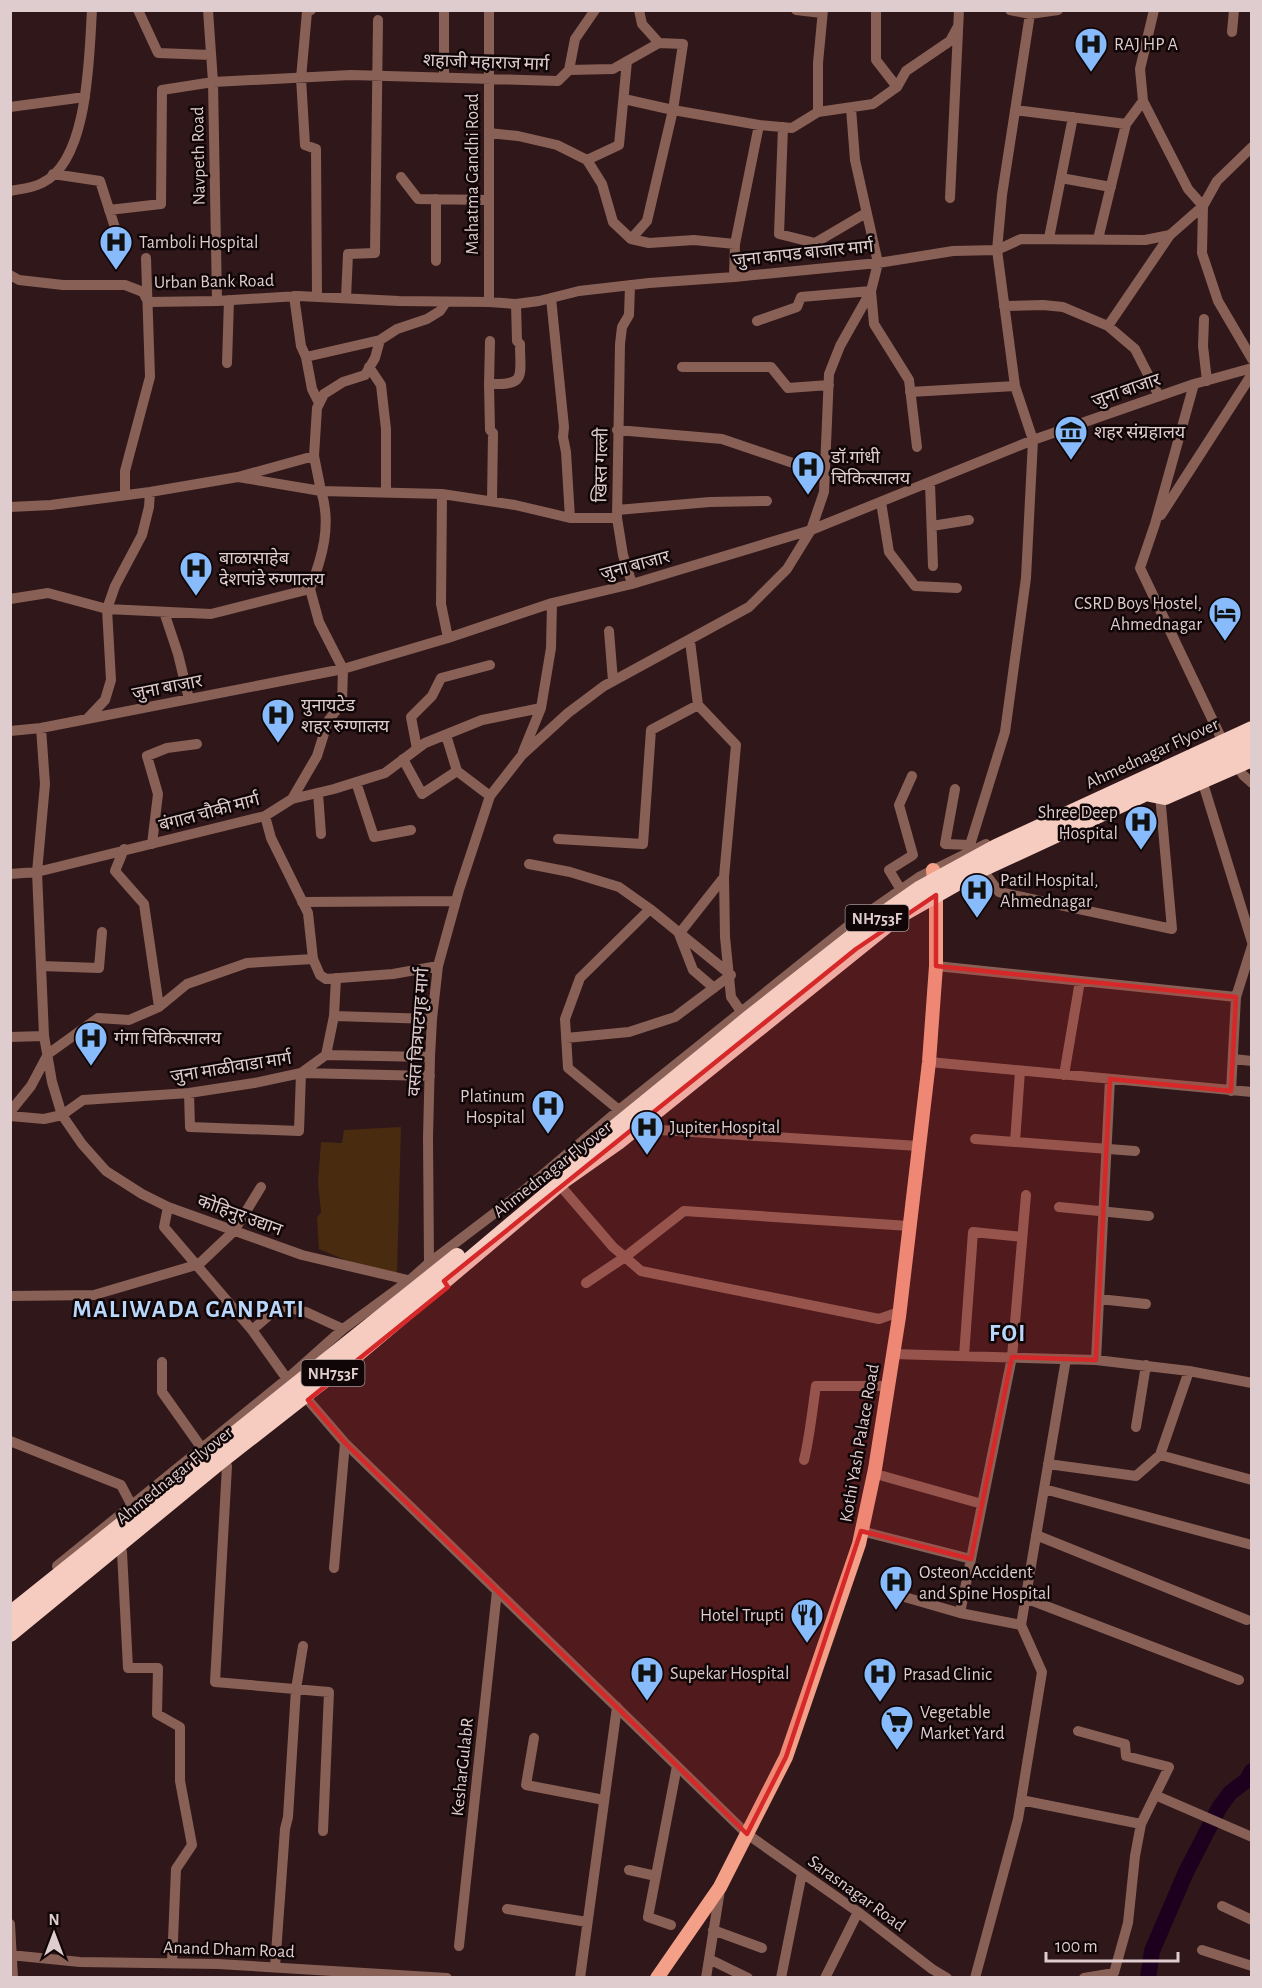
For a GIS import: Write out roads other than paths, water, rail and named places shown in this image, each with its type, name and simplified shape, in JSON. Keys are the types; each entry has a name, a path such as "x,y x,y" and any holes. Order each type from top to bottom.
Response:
{"highway":[{"path":"1246,759 1165,797 1141,787 1148,766 1251,720"},
{"name":"Ahmednagar Flyover","path":"10,1634 217,1464 360,1352 564,1180 618,1142 897,917 980,870 1251,729"},
{"name":"Ahmednagar Flyover","path":"10,1614 645,1101 867,926 919,889 955,868 1141,787 1251,744"}],"main road":[{"name":"Kothi Yash Palace Road","path":"657,1977 720,1887 786,1757 808,1697 861,1531 875,1469 893,1354 929,1062 942,897 933,870"}],"street":[{"path":"10,191 43,183 62,167 81,127 92,10"},
{"path":"138,10 158,53 211,54"},
{"name":"Navpeth Road","path":"208,10 227,363"},
{"path":"311,10 307,12 301,78 305,144 316,149 317,297"},
{"path":"444,10 444,77"},
{"name":"Mahatma Gandhi Road","path":"489,10 489,302"},
{"path":"569,70 575,39 595,10"},
{"path":"631,239 647,221 673,110 683,44 659,43 642,24 639,10"},
{"path":"796,10 822,12 818,63 818,112"},
{"path":"876,10 876,60 897,87"},
{"path":"950,198 959,10"},
{"path":"1010,10 1032,12 1058,10"},
{"path":"1154,10 1140,69 1143,101 1188,189 1203,206 1202,253 1218,301 1251,359"},
{"path":"1232,33 1234,10"},
{"path":"1032,12 1002,195 997,250 1016,386 1033,440 1026,578 1005,732 971,848 984,872 999,892 1172,929 1161,795"},
{"path":"346,298 348,254 375,253 378,20"},
{"path":"624,99 759,125 792,128 818,112 873,104 897,87 906,71 950,41 957,28"},
{"name":"शहाजी महाराज मार्ग","path":"109,210 161,204 162,90 213,82 378,75 558,81 569,70 613,69 659,43"},
{"path":"587,160 619,145 627,61"},
{"path":"10,107 85,97"},
{"path":"1098,239 1126,124 1143,101"},
{"path":"850,108 855,160 878,263 872,291 874,324 909,380 917,447"},
{"path":"1015,110 1126,124"},
{"path":"1049,238 1073,117"},
{"path":"734,277 735,244 759,125"},
{"path":"783,128 778,234 815,243 866,213"},
{"path":"489,133 518,136 557,145 587,160 602,184 613,222 631,239 649,243 694,240 735,244"},
{"path":"1108,326 1170,235 1203,206 1217,181 1251,147"},
{"path":"54,174 100,181 118,237"},
{"path":"401,177 418,199 489,200"},
{"path":"1061,178 1111,187"},
{"path":"436,199 436,261"},
{"name":"जुना कापड बाजार मार्ग","path":"317,297 516,304 579,291 630,285 878,263 953,251 997,250 1021,239 1145,240 1170,235"},
{"path":"125,495 125,471 150,378 146,258"},
{"name":"Urban Bank Road","path":"10,275 19,280 63,285 125,285 142,292 148,302 317,297"},
{"name":"खिस्त गल्ली","path":"630,285 629,315 622,327 620,344 616,514 623,555 632,584"},
{"path":"757,321 797,307 801,297 872,291"},
{"path":"522,755 568,713 613,681 749,607 787,569 811,530 824,492 829,374 840,346 872,291"},
{"path":"294,296 301,346 306,357 312,389 320,403"},
{"path":"551,298 564,427 570,518"},
{"path":"306,357 380,340 397,329 427,319 440,310 446,302"},
{"path":"489,384 508,385 514,383 520,376 516,304"},
{"path":"1004,306 1063,307 1108,326 1135,349 1159,396"},
{"path":"1204,319 1203,346 1207,381"},
{"path":"292,799 317,756 328,721 342,703 343,669 319,622 310,589 320,563 327,526 315,456 317,408 324,394 344,382 365,375 375,358 380,340"},
{"path":"490,341 490,430 493,433 492,501"},
{"path":"369,367 381,385 386,429 386,492"},
{"path":"682,367 771,367 788,388 829,385"},
{"name":"जुना बाजार","path":"11,728 41,728 343,669 448,638 552,603 632,584 811,530 1033,440 1194,384 1251,368"},
{"path":"1155,524 1251,374"},
{"path":"1194,384 1155,524 1140,568 1220,737 1246,759"},
{"path":"910,392 1016,386"},
{"path":"617,430 722,439 825,474"},
{"path":"10,507 51,505 150,492 238,477 315,456"},
{"path":"238,477 321,491 442,494 492,501 570,518 710,502 767,501"},
{"path":"930,483 933,566"},
{"path":"87,719 105,700 111,681 107,609 115,586 142,536 150,492"},
{"path":"442,494 441,604 448,638"},
{"path":"881,502 889,552 915,586 957,588"},
{"path":"932,526 969,520"},
{"path":"10,600 48,592 107,609 211,614 310,589"},
{"path":"522,755 541,708 551,648 552,603"},
{"path":"164,612 178,654 189,699"},
{"path":"609,631 613,681"},
{"path":"690,641 698,705 736,745 724,877 725,937 731,997 741,1012"},
{"path":"417,749 411,717 432,696 441,678 490,665"},
{"path":"558,839 643,844 651,730 698,705"},
{"name":"बंगाल चौकी मार्ग","path":"10,874 37,872 265,816 292,799 385,773 425,744 482,720 541,708"},
{"path":"10,1604 287,1379 343,1329 521,1193 620,1110 848,927 901,890 971,848 1220,737 1251,720"},
{"name":"कोहिनुर उद्यान","path":"41,728 45,784 37,872 44,1036 52,1082 62,1115 82,1144 106,1171 142,1194 168,1207 302,1255 411,1279"},
{"path":"446,735 457,771 490,796"},
{"path":"152,844 159,794 147,756 167,748 197,744"},
{"name":"वसंत चित्रपटगृह मार्ग","path":"429,1263 430,1057 438,966 456,901 490,796 522,755"},
{"path":"403,759 422,794 457,771"},
{"path":"10,1642 430,1302 564,1190 644,1129 868,946 984,872 1246,759"},
{"path":"1246,759 1243,775 1251,783"},
{"path":"901,890 889,870 912,855 899,805 912,776"},
{"path":"1201,777 1251,944 1236,997 1231,1091"},
{"path":"356,782 374,837 411,830"},
{"path":"942,897 946,862 945,844 955,789"},
{"path":"318,793 321,834"},
{"path":"265,816 271,838 308,914 313,959 320,975 326,979 393,974 438,966"},
{"path":"945,844 971,848"},
{"path":"124,849 115,871 144,904 159,1007"},
{"path":"529,864 570,872 619,887 650,909 730,975"},
{"path":"679,934 724,877"},
{"path":"302,902 456,901"},
{"path":"620,1110 568,1068 565,1019 580,978 650,909"},
{"path":"41,966 99,968 102,932"},
{"path":"679,934 693,970 714,988"},
{"path":"62,1115 44,1119 10,1114 31,1086 48,1054 98,1018 129,1020 159,1007 187,984 247,963 313,959"},
{"path":"936,966 1236,997"},
{"path":"566,1038 629,1032 675,1017 730,975"},
{"path":"336,978 334,1016 326,1055 430,1057"},
{"path":"1064,1075 1080,981"},
{"path":"334,1016 432,1019"},
{"path":"10,1037 44,1036"},
{"name":"जुना माळीवाडा मार्ग","path":"62,1115 83,1100 189,1093 301,1073 326,1055"},
{"path":"1233,1059 1251,1061"},
{"path":"929,1062 1251,1092"},
{"path":"1015,1142 1020,1071"},
{"path":"189,1093 190,1127 299,1131 301,1073 430,1076"},
{"path":"1096,1360 1110,1079"},
{"path":"644,1129 919,1146"},
{"path":"975,1139 1135,1150"},
{"path":"10,1296 94,1295 197,1266 234,1231 261,1187"},
{"path":"564,1190 613,1247 641,1270 879,1319 899,1312"},
{"path":"960,1613 1012,1357 1026,1195"},
{"path":"168,1207 164,1227 252,1330 287,1379"},
{"path":"1059,1207 1149,1216"},
{"path":"586,1283 625,1257 684,1211 909,1226"},
{"path":"964,1356 973,1232 1022,1237"},
{"path":"429,1263 448,1287"},
{"path":"411,1279 430,1302"},
{"path":"1099,1299 1146,1304"},
{"path":"252,1330 280,1306 306,1312 343,1329"},
{"path":"893,1354 1096,1360 1190,1371 1251,1383"},
{"path":"975,1977 1018,1819 1041,1672 1021,1625 1066,1359"},
{"path":"162,1362 162,1392 201,1447"},
{"path":"1136,1427 1146,1365"},
{"path":"1048,1464 1136,1476 1161,1455 1190,1371"},
{"path":"804,1460 811,1431 810,1422 816,1386 888,1386"},
{"name":"Sarasnagar Road","path":"308,1400 345,1443 747,1834 858,1912 933,1973 947,1977"},
{"path":"10,1441 121,1485 131,1504"},
{"path":"334,1568 345,1443"},
{"path":"1161,1455 1251,1480"},
{"path":"227,1466 216,1682 328,1692 322,1831"},
{"path":"883,1476 982,1504"},
{"path":"1044,1489 1251,1545"},
{"path":"861,1531 971,1559"},
{"path":"1036,1535 1247,1620"},
{"path":"122,1552 128,1668 158,1668 157,1714 180,1727 180,1780 192,1845 176,1869 172,1963"},
{"name":"KesharGulabR","path":"459,1946 497,1591"},
{"path":"901,1596 960,1613 1021,1625"},
{"path":"1025,1598 1239,1680"},
{"path":"275,1967 296,1689 303,1646"},
{"path":"580,1977 616,1707"},
{"path":"1078,1731 1125,1744 1126,1756 1169,1767 1141,1824 1128,1923 1114,1975 1084,1977"},
{"path":"534,1738 526,1785 604,1800"},
{"path":"672,1925 648,1917 677,1766"},
{"path":"1155,1796 1251,1837"},
{"path":"1021,1800 1141,1824"},
{"path":"629,1870 656,1876"},
{"path":"781,1977 802,1873"},
{"path":"706,1977 720,1887"},
{"path":"1222,1906 1251,1920"},
{"path":"507,1909 587,1922"},
{"path":"825,1977 858,1912"},
{"path":"10,1924 13,1977"},
{"path":"713,1930 762,1948"},
{"path":"1202,1950 1251,1966"},
{"name":"Anand Dham Road","path":"11,1955 80,1962 275,1967 441,1977"},
{"path":"709,1959 748,1977"}],"waterway":[{"path":"1148,1978 1152,1951 1186,1872 1219,1808 1230,1793 1247,1780 1252,1771"}],"place":[{"name":"RAJ HP A","path":"1091,73"},
{"name":"Tamboli Hospital","path":"116,271"},
{"name":"शहर संग्रहालय","path":"1071,461"},
{"name":"डॉ.गांधी चिकित्सालय","path":"808,496"},
{"name":"बाळासाहेब देशपांडे रुग्णालय","path":"196,597"},
{"name":"CSRD Boys Hostel, Ahmednagar","path":"1225,642"},
{"name":"युनायटेड शहर रुग्णालय","path":"278,744"},
{"name":"Shree Deep Hospital","path":"1141,851"},
{"name":"Patil Hospital, Ahmednagar","path":"977,919"},
{"name":"गंगा चिकित्सालय","path":"91,1067"},
{"name":"Platinum Hospital","path":"548,1135"},
{"name":"Jupiter Hospital","path":"647,1156"},
{"name":"Osteon Accident and Spine Hospital","path":"896,1611"},
{"name":"Hotel Trupti","path":"807,1644"},
{"name":"Supekar Hospital","path":"647,1702"},
{"name":"Prasad Clinic","path":"880,1703"},
{"name":"Vegetable Market Yard","path":"897,1751"}],"district":[{"name":"MALIWADA GANPATI","path":"189,1309"},
{"name":"FOI","path":"1008,1333"}]}
